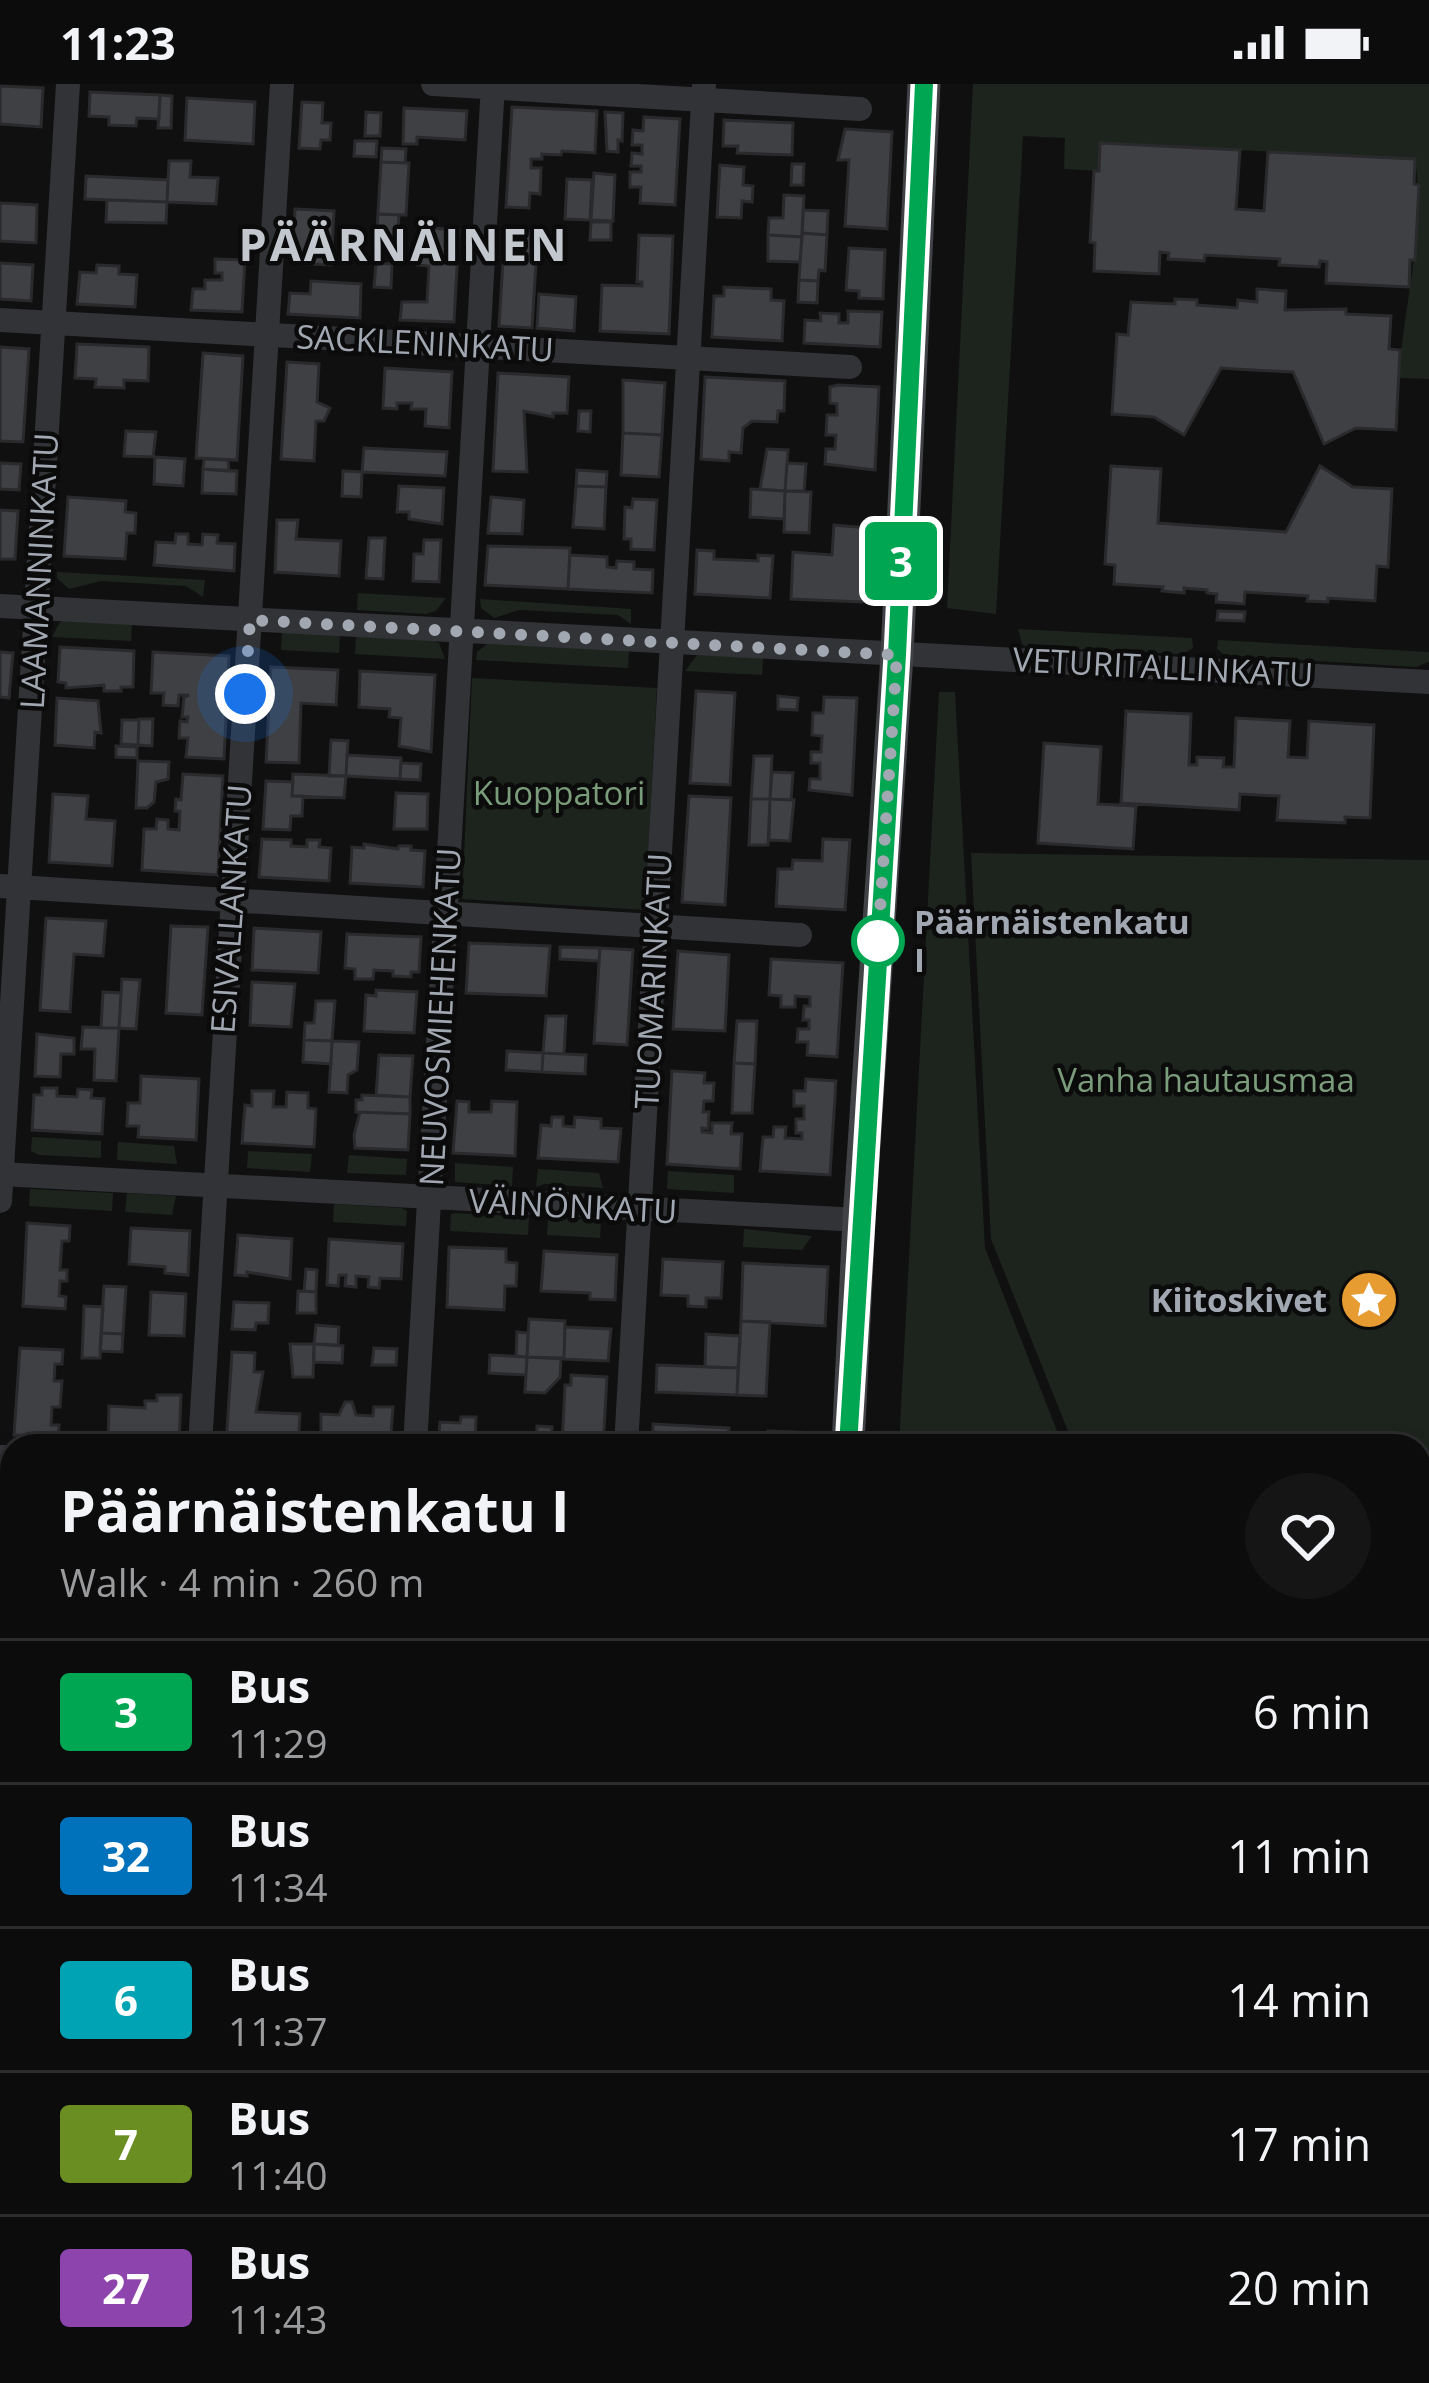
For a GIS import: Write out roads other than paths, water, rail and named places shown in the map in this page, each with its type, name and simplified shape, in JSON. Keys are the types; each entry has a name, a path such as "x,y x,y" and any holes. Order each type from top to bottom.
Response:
{"main road":[{"path":"849,1434 897,655 924,84"}],"street":[{"name":"LAAMANNINKATU","path":"0,1201 10,887 37,608 68,84"},
{"name":"ESIVALLANKATU","path":"201,1434 282,84"},
{"path":"433,84 703,92 860,109"},
{"name":"NEUVOSMIEHENKATU","path":"416,1434 493,86"},
{"name":"TUOMARINKATU","path":"627,1434 703,92"},
{"name":"SACKLENINKATU","path":"0,320 850,367"},
{"name":"VETURITALLINKATU","path":"0,606 1429,682"},
{"path":"10,887 800,935"},
{"name":"VÄINÖNKATU","path":"1,1174 859,1220"}],"place":[{"name":"Päärnäistenkatu I","path":"878,941"},
{"name":"Kiitoskivet","path":"1369,1300"}],"district":[{"name":"PÄÄRNÄINEN","path":"404,245"}],"park label":[{"name":"Kuoppatori","path":"559,793"},
{"name":"Vanha hautausmaa","path":"1206,1080"}]}
